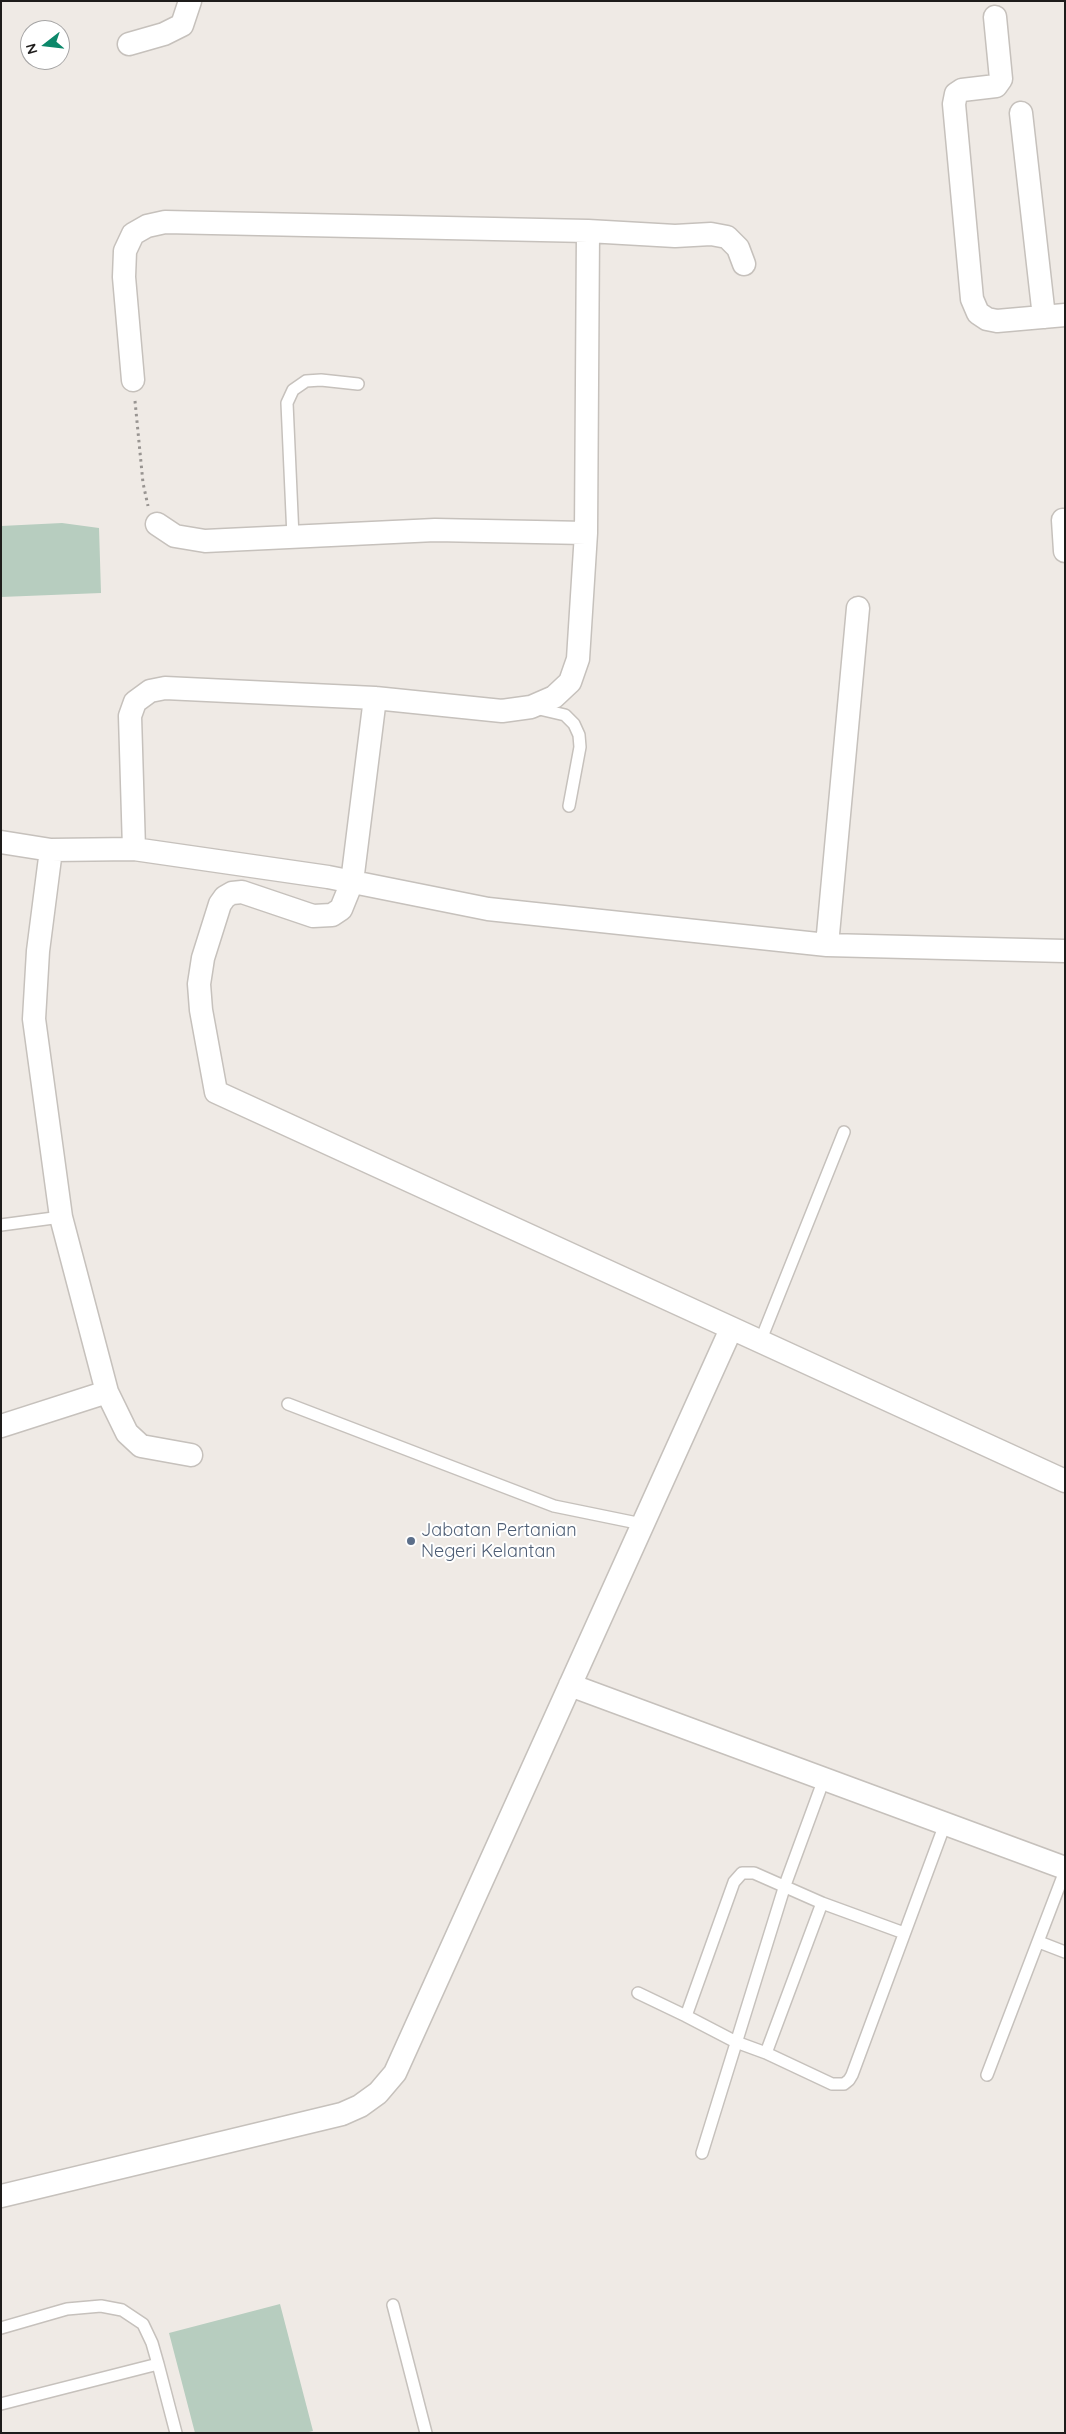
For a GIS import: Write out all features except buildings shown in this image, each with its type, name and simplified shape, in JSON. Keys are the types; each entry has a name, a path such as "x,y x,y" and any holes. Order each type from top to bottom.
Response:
{"street":[{"path":"129,44 164,34 182,25 190,1"},
{"path":"995,17 1001,79 996,86 962,90 956,94 954,104 972,300 978,313 987,319 997,321 1054,316 1021,112"},
{"path":"133,380 124,277 125,251 132,234 147,226 165,222 588,231 675,236 711,234 727,237 738,248 744,264"},
{"path":"134,849 130,716 135,702 150,692 165,688 375,698 502,711 531,707 554,697 570,682 578,659 586,533 588,231"},
{"path":"1063,520 1065,551"},
{"path":"157,524 175,536 205,542 435,530 586,533"},
{"path":"827,945 858,608"},
{"path":"375,698 352,882 341,909 332,915 324,917 314,916 242,892 232,892 225,897 203,958 199,984 201,1010 216,1092 1065,1481"},
{"path":"2,839 51,850 134,849 352,882 488,908 827,945 1065,951"},
{"path":"51,850 38,951 34,1019 61,1217 108,1392 127,1433 132,1440 141,1446 191,1455"},
{"path":"1,2196 342,2114 360,2106 378,2093 395,2073 731,1329"},
{"path":"1,1426 108,1392"},
{"path":"570,1685 1065,1870"}],"lane":[{"path":"293,537 287,403 293,390 306,381 321,380 358,384"},
{"path":"531,707 565,715 574,724 579,735 580,747 569,806"},
{"path":"760,1342 844,1132"},
{"path":"1,1225 61,1217"},
{"path":"288,1404 554,1506 642,1524"},
{"path":"702,2153 785,1884 824,1779"},
{"path":"638,1993 736,2042 832,2084 844,2084 849,2080 945,1824"},
{"path":"987,2075 1065,1870"},
{"path":"686,2016 737,1877 742,1873 754,1873 785,1884 822,1903 904,1933"},
{"path":"766,2054 822,1903"},
{"path":"1039,1942 1065,1952"},
{"path":"393,2305 426,2433"},
{"path":"1,2328 67,2309 101,2306 122,2310 143,2324 152,2343 176,2433"},
{"path":"1,2404 158,2364"}],"path":[{"path":"133,380 142,483 148,505 157,524"}],"green space":[{"path":"62,523 99,528 101,593 1,597 1,526"},
{"path":"280,2304 313,2431 305,2433 195,2433 169,2333"}],"place":[{"name":"Jabatan Pertanian Negeri Kelantan","path":"411,1541"}]}
